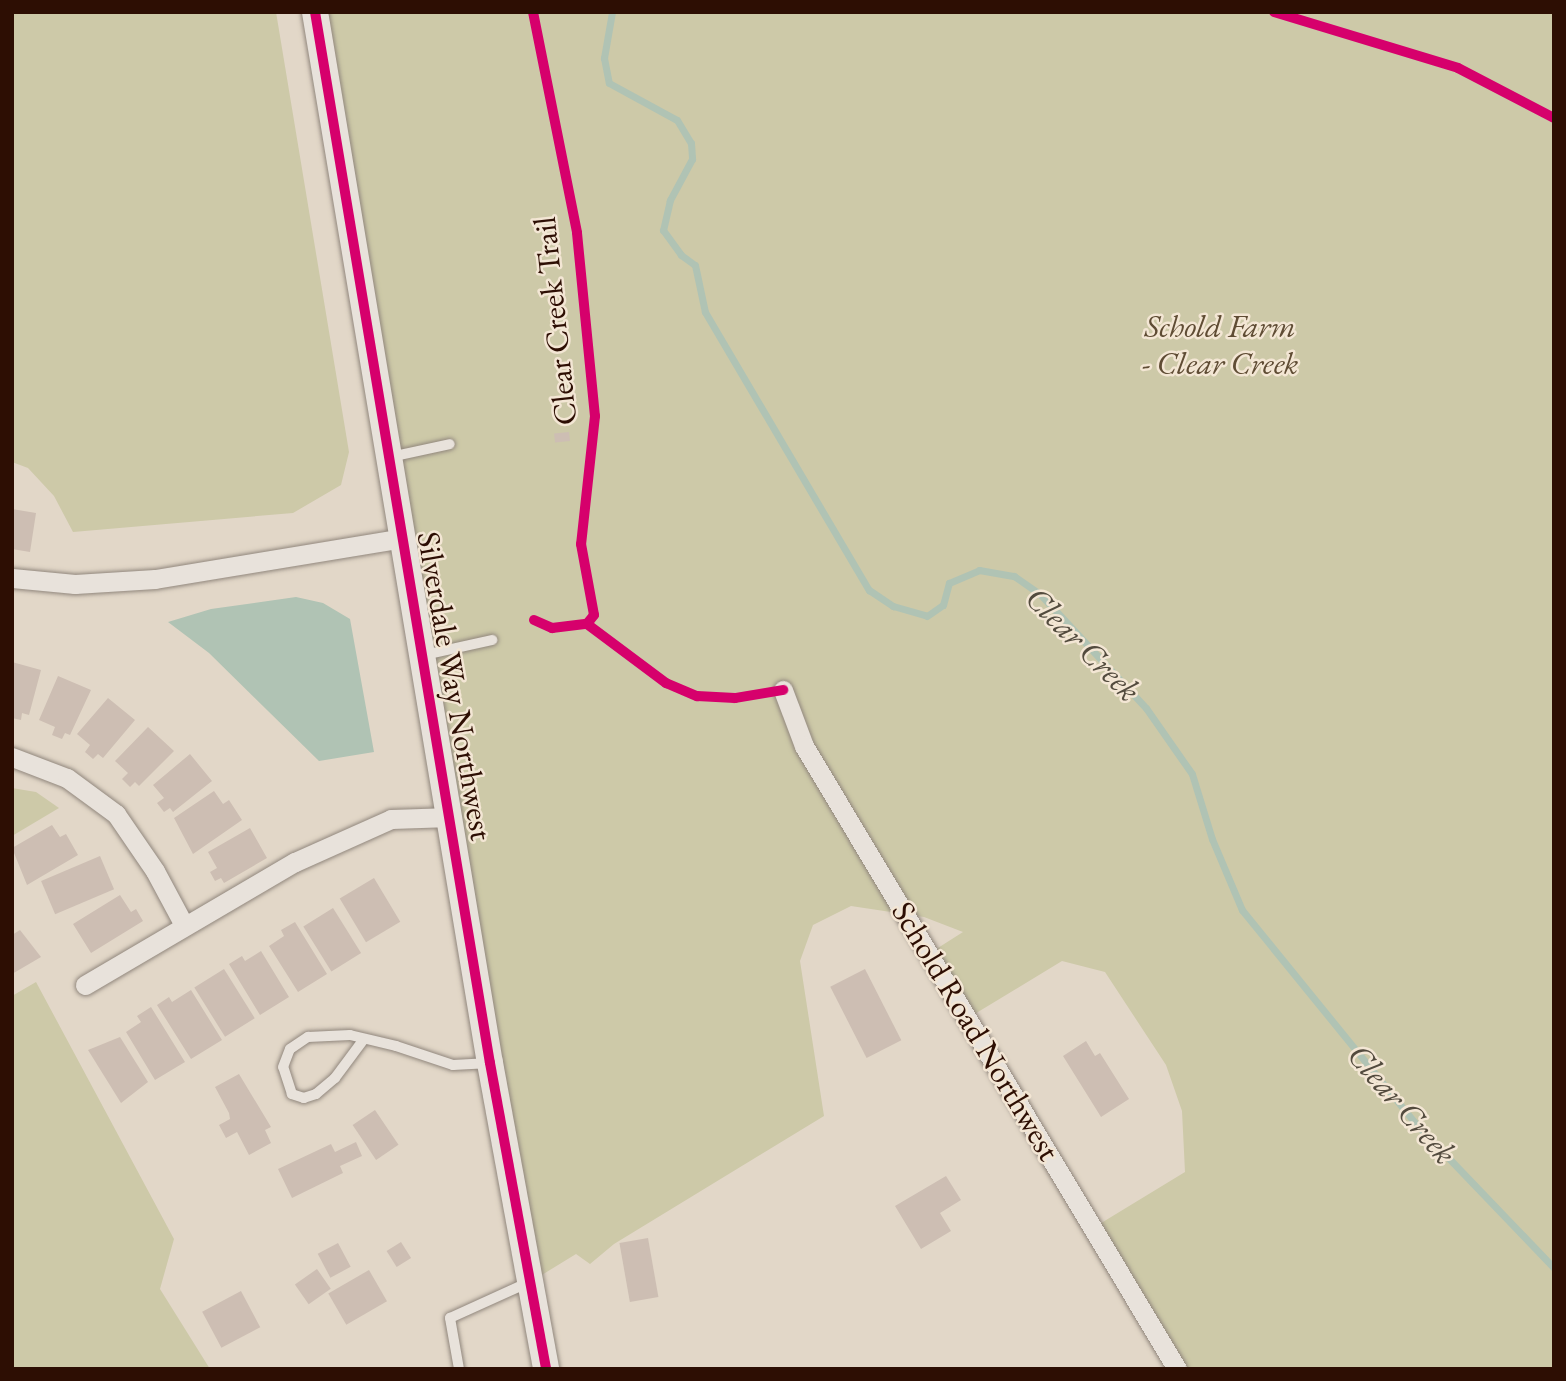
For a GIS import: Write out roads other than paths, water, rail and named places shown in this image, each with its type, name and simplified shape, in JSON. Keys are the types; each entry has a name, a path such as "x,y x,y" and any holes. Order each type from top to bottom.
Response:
{"main road":[{"name":"Silverdale Way Northwest","path":"315,12 490,1063 546,1369"}],"street":[{"path":"12,578 75,584 155,579 403,538"},
{"name":"Schold Road Northwest","path":"783,690 804,746 1177,1369"},
{"path":"12,757 67,778 116,814 155,871 184,926"},
{"path":"85,985 295,862 391,819 451,817"}],"lane":[{"path":"390,457 450,444"},
{"path":"424,655 492,640"},
{"path":"364,1039 316,1094 303,1098 292,1094 284,1067 290,1049 308,1037 332,1034 364,1039 453,1065 490,1063"},
{"path":"458,1369 450,1318 532,1281"}],"waterway":[{"name":"Clear Creek","path":"612,12 604,58 609,83 677,120 691,143 692,159 670,200 663,230 681,255 695,265 705,312 869,590 893,606 927,616 943,605 949,583 979,570 1014,576 1041,595 1146,708 1192,774 1212,839 1242,910 1415,1123 1554,1268"}],"park label":[{"name":"Schold Farm - Clear Creek","path":"1220,346"}]}
